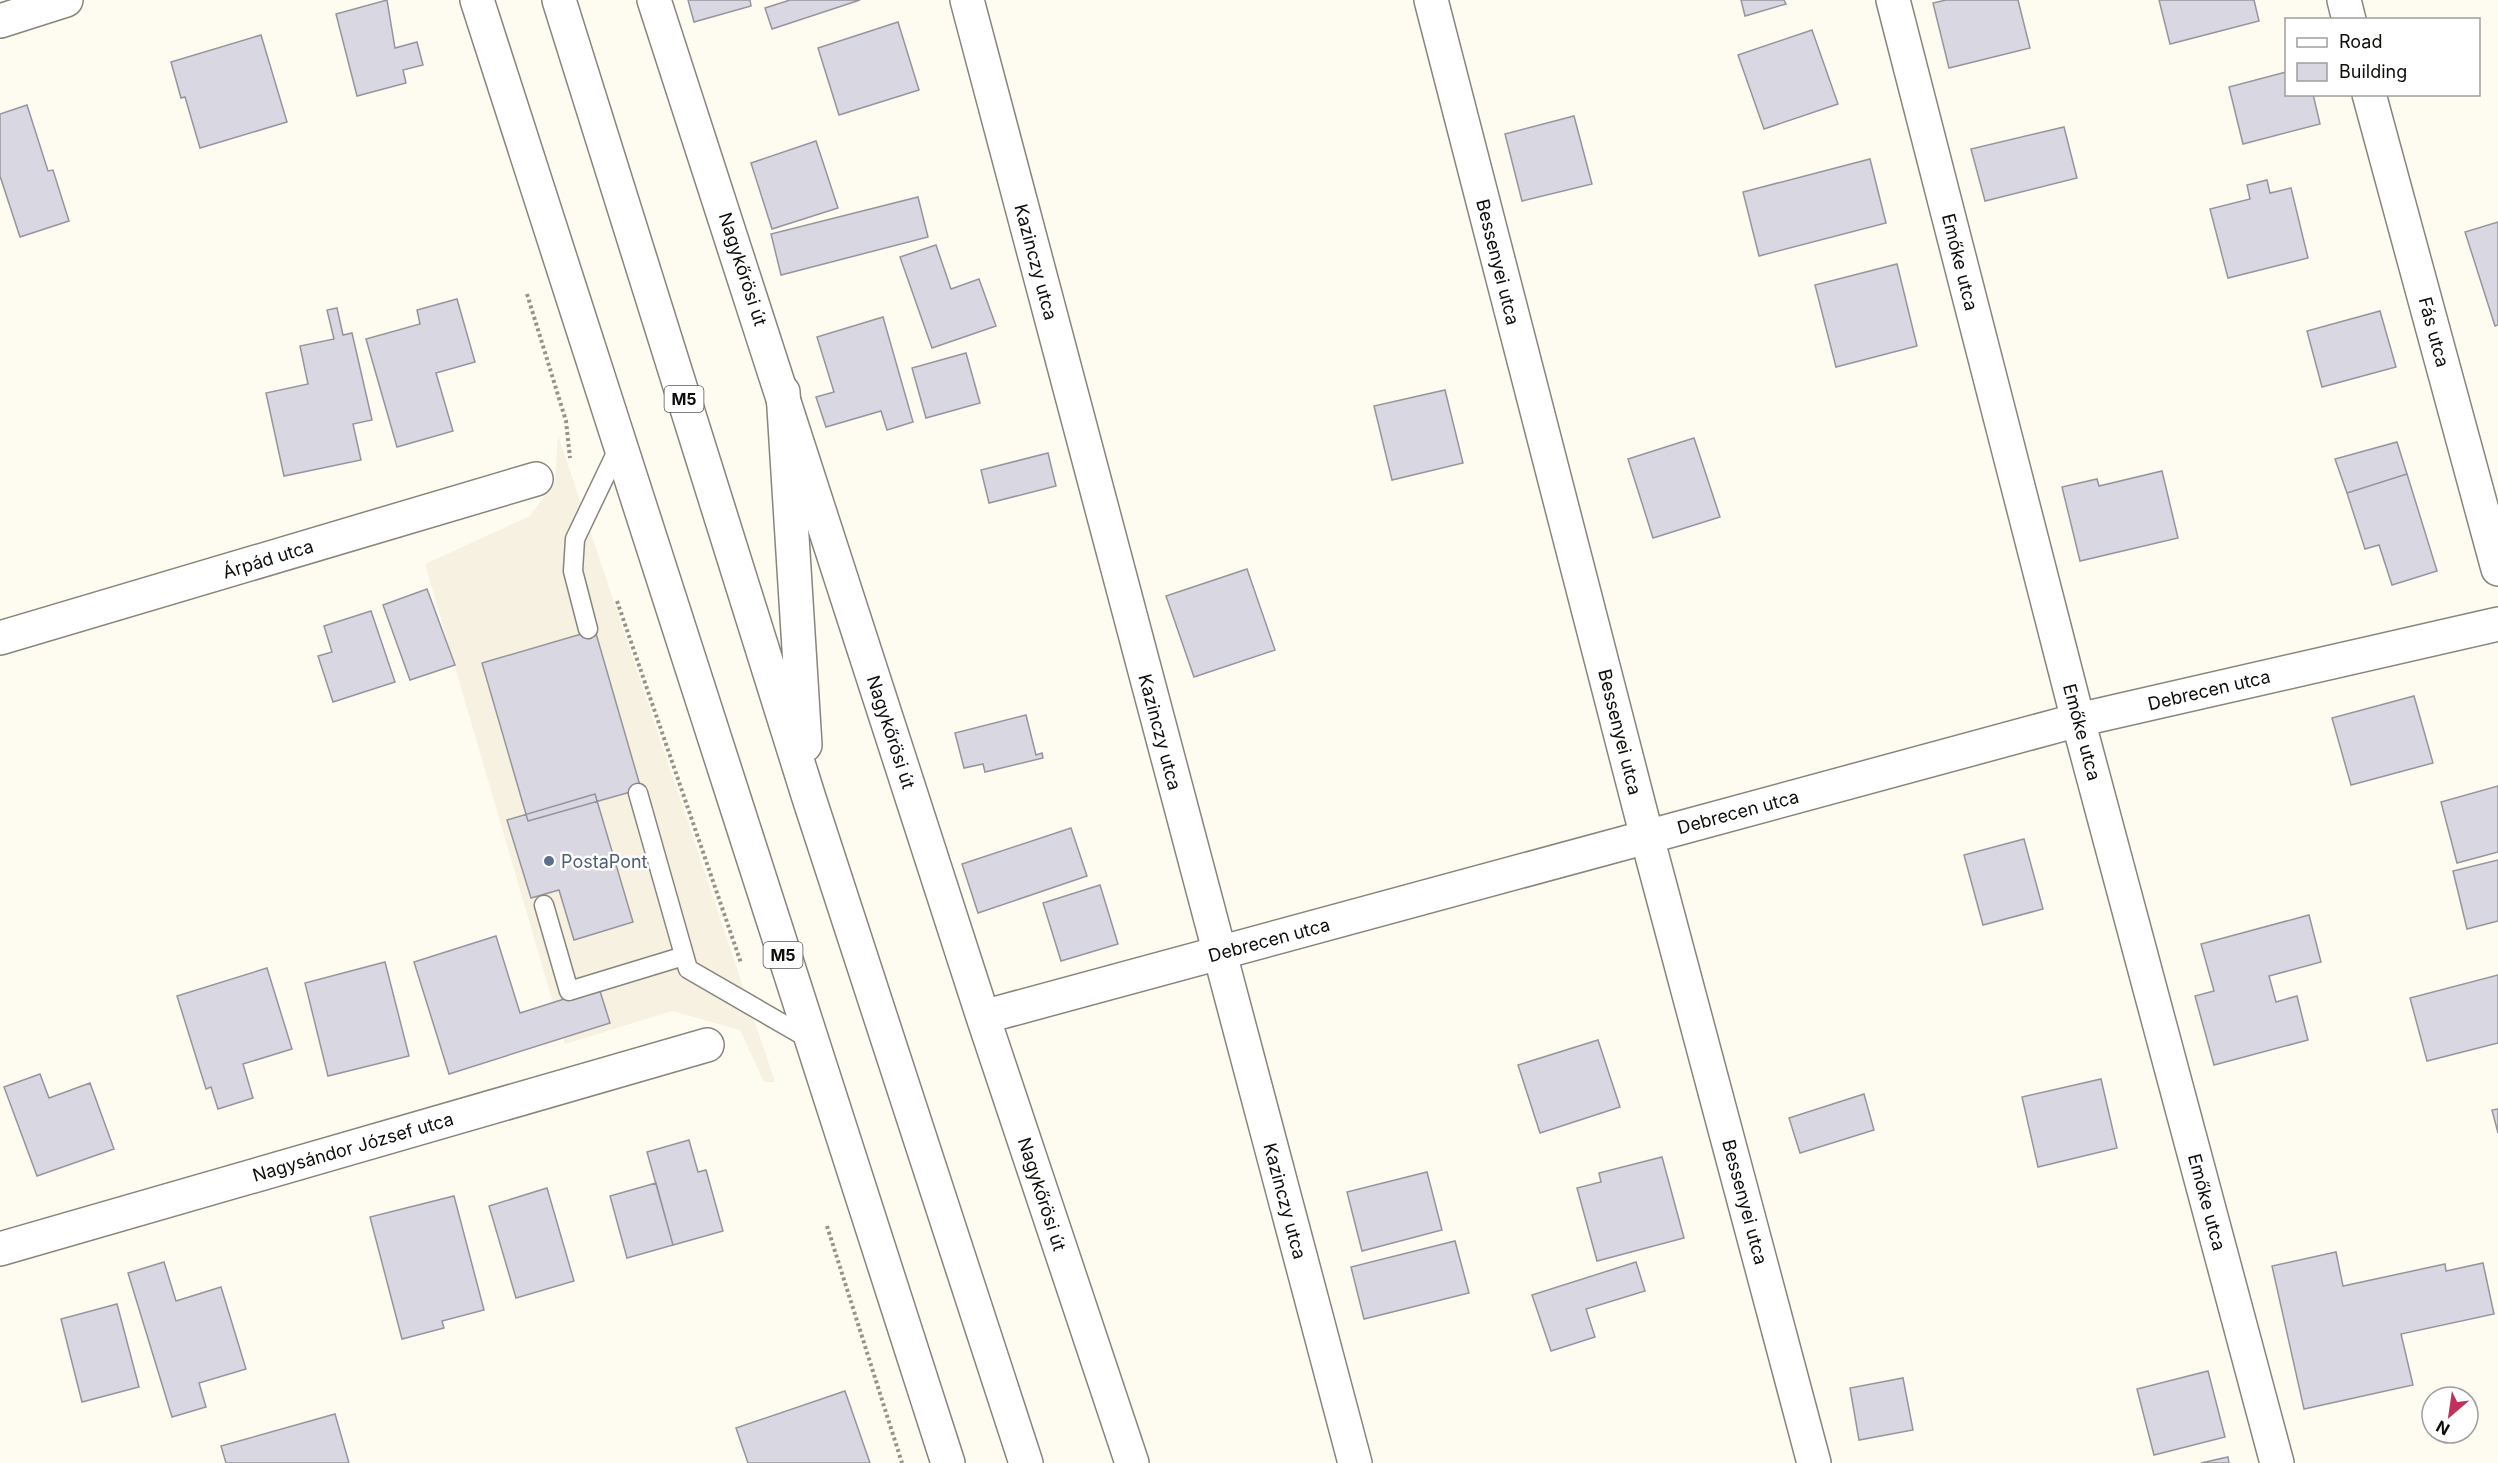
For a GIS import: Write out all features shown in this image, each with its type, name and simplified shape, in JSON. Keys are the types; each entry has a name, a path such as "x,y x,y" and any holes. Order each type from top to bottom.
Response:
{"street":[{"path":"0,21 66,0"},
{"name":"M5","path":"477,0 948,1463"},
{"name":"M5","path":"559,0 809,798 1026,1463"},
{"name":"Nagykőrösi út","path":"654,0 783,392 983,1017 1132,1463"},
{"name":"Kazinczy utca","path":"967,0 1218,954 1355,1463"},
{"name":"Bessenyei utca","path":"1431,0 1647,837 1815,1463"},
{"name":"Emőke utca","path":"1893,0 2078,720 2277,1463"},
{"path":"2344,0 2348,18"},
{"name":"Fás utca","path":"2370,96 2498,569"},
{"path":"783,392 809,798"},
{"name":"Árpád utca","path":"0,638 536,479"},
{"name":"Debrecen utca","path":"983,1017 2078,720 2498,624"},
{"name":"Nagysándor József utca","path":"0,1249 707,1045"}],"lane":[{"path":"588,629 573,571 575,540 620,447"},
{"path":"638,793 688,969 810,1039"},
{"path":"544,905 569,991 684,956"}],"path":[{"path":"524,284 566,421 572,471 586,516"},
{"path":"613,592 756,1008"},
{"path":"827,1225 902,1463"}],"shaded area":[{"path":"558,435 775,1082 764,1082 740,1030 672,1011 565,1044 425,564 530,516 555,481"}],"building":[{"path":"387,0 395,48 417,42 423,65 403,70 406,83 357,96 336,14"},
{"path":"688,0 750,0 751,6 694,22"},
{"path":"790,0 860,0 772,29 765,8"},
{"path":"1741,0 1784,0 1786,4 1745,16"},
{"path":"1946,0 2018,0 2030,48 1949,68 1933,3"},
{"path":"2159,0 2254,0 2259,21 2170,44"},
{"path":"898,22 919,90 839,115 818,48"},
{"path":"1812,30 1838,104 1764,129 1738,55"},
{"path":"261,35 287,122 200,148 185,97 181,98 171,62"},
{"path":"2285,72 2285,96 2313,96 2320,124 2243,144 2229,87"},
{"path":"27,105 48,171 53,170 69,221 20,237 0,176 0,114"},
{"path":"1574,116 1592,184 1522,201 1505,134"},
{"path":"2064,127 2077,178 1985,201 1971,149"},
{"path":"816,141 838,208 772,229 751,163"},
{"path":"1870,159 1886,223 1759,256 1743,192"},
{"path":"2267,180 2270,193 2291,188 2308,258 2228,278 2210,209 2250,199 2247,185"},
{"path":"918,197 928,237 781,275 771,234"},
{"path":"2498,222 2498,325 2495,326 2465,232"},
{"path":"936,245 951,289 979,279 996,326 932,348 900,257"},
{"path":"1897,264 1917,346 1836,367 1815,285"},
{"path":"457,299 475,362 436,373 453,431 397,447 366,339 420,324 417,310"},
{"path":"337,308 343,335 352,333 372,420 353,424 361,460 284,476 266,393 308,384 300,346 334,339 327,310"},
{"path":"2380,311 2396,367 2322,387 2307,331"},
{"path":"883,317 913,422 887,430 881,411 826,427 816,397 834,392 817,337"},
{"path":"966,353 980,403 926,418 912,368"},
{"path":"1445,390 1463,463 1392,480 1374,406"},
{"path":"1694,438 1720,517 1653,538 1628,459"},
{"path":"2397,442 2407,474 2347,493 2335,459"},
{"path":"1048,453 1056,486 989,503 981,470"},
{"path":"2162,471 2178,538 2080,561 2062,487 2097,479 2099,486"},
{"path":"2407,474 2437,571 2392,585 2379,545 2365,549 2347,493"},
{"path":"1247,569 1275,650 1194,677 1166,596"},
{"path":"427,589 455,665 410,680 383,605"},
{"path":"371,611 395,682 333,702 318,656 332,652 324,626"},
{"path":"595,630 641,789 528,821 482,663"},
{"path":"2414,696 2433,763 2351,785 2332,718"},
{"path":"1026,715 1036,755 1042,753 1043,758 985,772 983,764 964,768 955,733"},
{"path":"2498,786 2498,852 2457,863 2441,802"},
{"path":"595,794 633,922 574,940 559,890 531,898 507,820"},
{"path":"1071,828 1087,876 978,913 962,864"},
{"path":"2024,839 2043,909 1983,925 1964,855"},
{"path":"2498,860 2498,921 2467,929 2453,871"},
{"path":"1100,885 1118,944 1061,961 1043,903"},
{"path":"2309,915 2321,962 2269,976 2276,1002 2297,996 2308,1040 2214,1065 2195,996 2214,991 2201,944"},
{"path":"496,936 520,1013 599,988 610,1023 449,1074 414,962"},
{"path":"385,962 409,1056 328,1076 305,983"},
{"path":"267,968 292,1049 243,1064 253,1098 218,1109 211,1087 206,1089 177,996"},
{"path":"2498,975 2498,1043 2427,1061 2410,998"},
{"path":"1598,1040 1620,1107 1540,1133 1518,1065"},
{"path":"40,1074 49,1098 90,1083 114,1149 37,1176 4,1087"},
{"path":"2101,1079 2117,1148 2038,1167 2022,1097"},
{"path":"1864,1094 1874,1130 1800,1153 1789,1118"},
{"path":"2498,1109 2498,1133 2492,1110"},
{"path":"689,1140 698,1172 706,1170 723,1231 673,1245 647,1152"},
{"path":"1662,1157 1684,1238 1597,1261 1577,1188 1601,1182 1599,1173"},
{"path":"1427,1172 1442,1230 1362,1251 1347,1192"},
{"path":"656,1183 673,1245 627,1258 610,1196"},
{"path":"547,1188 574,1281 516,1298 489,1206"},
{"path":"454,1196 484,1310 442,1321 444,1328 402,1339 370,1217"},
{"path":"1455,1241 1469,1293 1364,1319 1351,1267"},
{"path":"2336,1252 2343,1286 2445,1264 2446,1271 2483,1263 2494,1314 2401,1334 2413,1385 2304,1409 2272,1266"},
{"path":"164,1262 176,1301 221,1287 246,1369 199,1383 206,1407 172,1417 128,1273"},
{"path":"1636,1262 1645,1291 1586,1309 1595,1337 1551,1351 1532,1295"},
{"path":"117,1304 139,1387 82,1402 61,1319"},
{"path":"2208,1371 2225,1437 2154,1455 2137,1389"},
{"path":"1903,1378 1913,1430 1859,1440 1850,1388"},
{"path":"845,1391 870,1463 748,1463 736,1428"},
{"path":"335,1414 349,1463 226,1463 221,1446"},
{"path":"2228,1457 2229,1463 2201,1463"}],"place":[{"name":"PostaPont","path":"549,861"}]}
